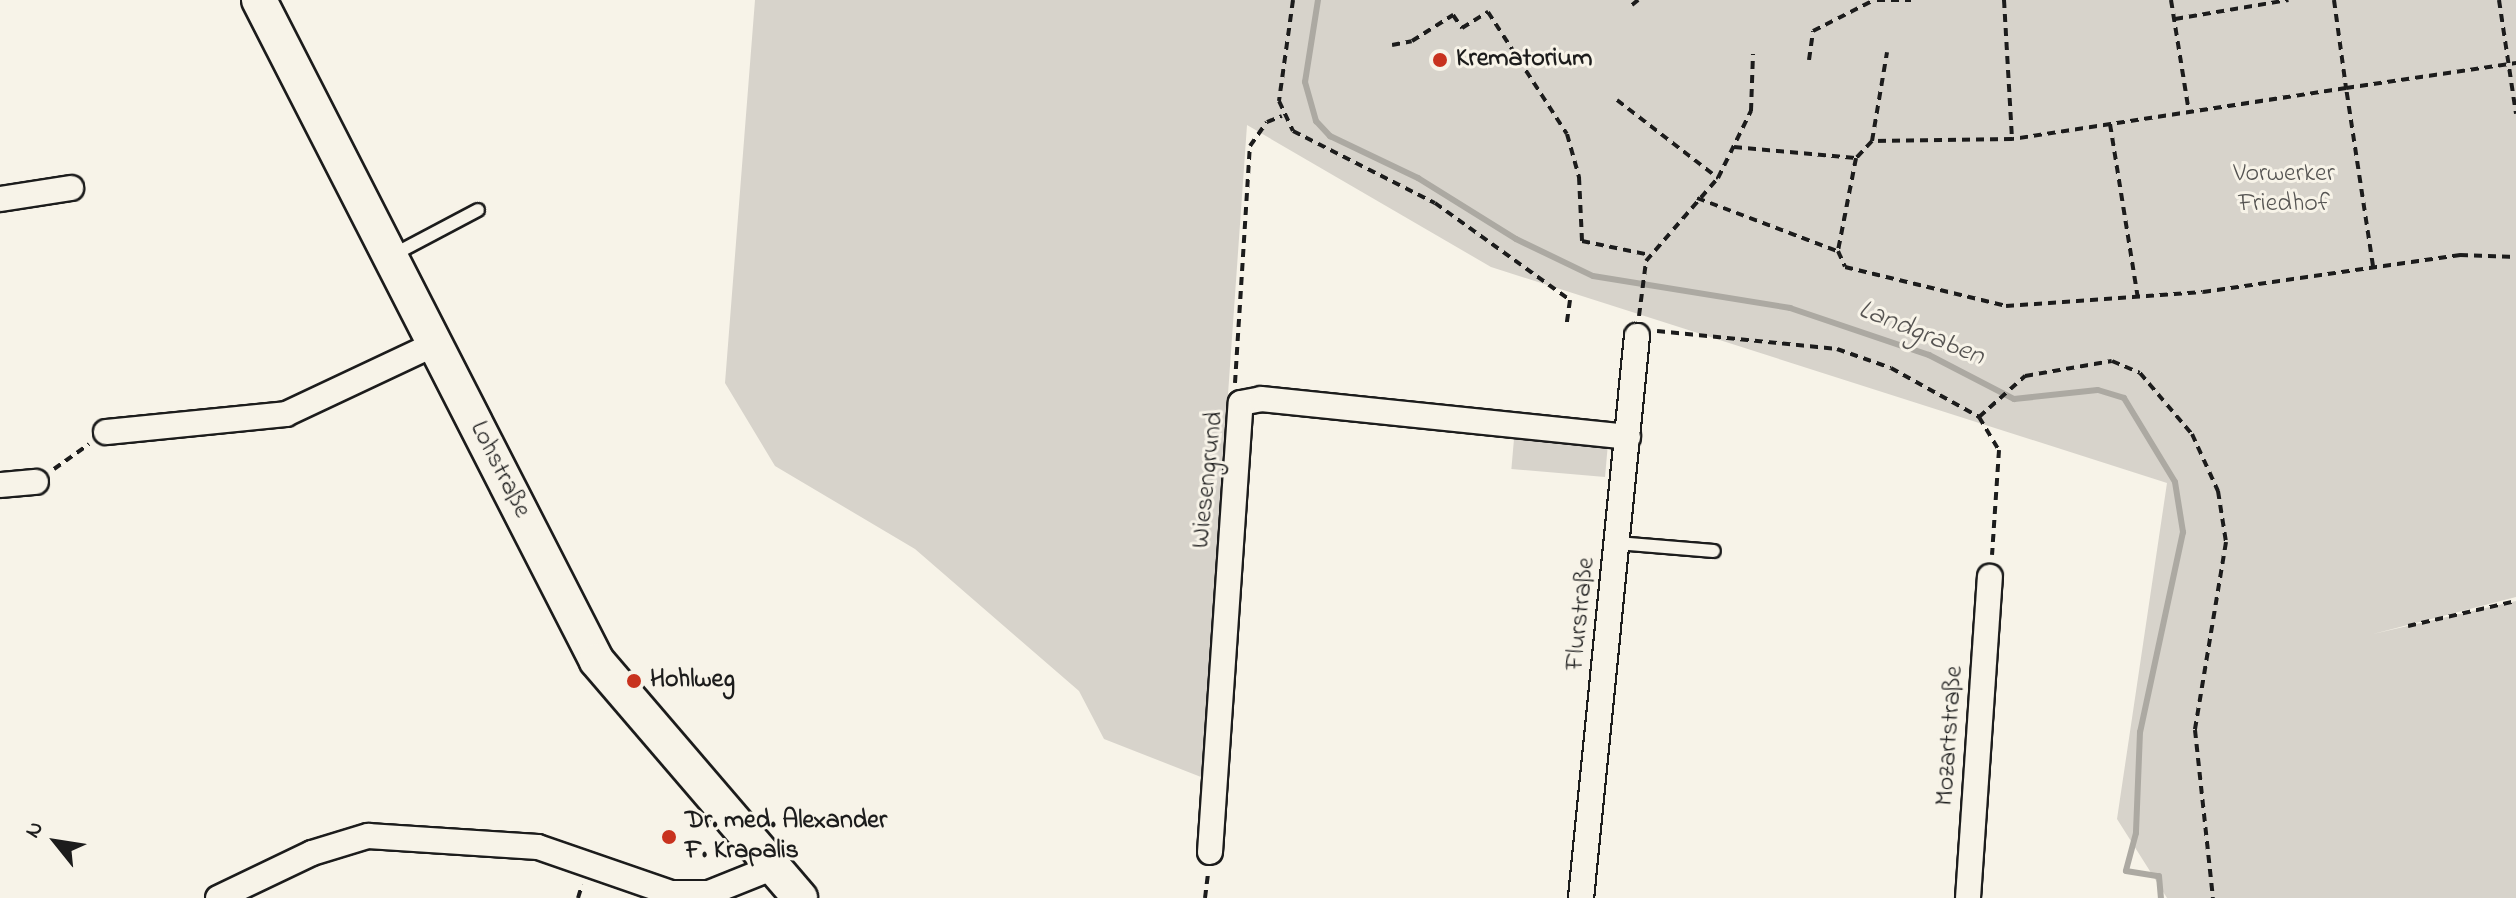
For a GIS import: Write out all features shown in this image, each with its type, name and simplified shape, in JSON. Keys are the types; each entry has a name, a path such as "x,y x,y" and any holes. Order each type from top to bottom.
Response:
{"main road":[{"name":"Lohstraße","path":"259,0 597,661 800,898"}],"street":[{"path":"0,199 71,188"},
{"name":"Flurstraße","path":"1581,898 1628,437 1645,333"},
{"path":"106,432 286,414 435,344"},
{"name":"Wiesengrund","path":"1210,852 1241,403 1261,399 1628,437"},
{"path":"0,485 36,482"},
{"name":"Mozartstraße","path":"1968,898 1990,577"},
{"path":"218,898 312,853 368,836 538,847 671,893 729,892 774,867"}],"lane":[{"path":"390,257 478,210"},
{"path":"1617,543 1714,551"}],"path":[{"path":"1282,116 1293,0"},
{"path":"1632,5 1638,0"},
{"path":"1809,60 1813,31 1875,0 1911,0"},
{"path":"2004,0 2012,139"},
{"path":"2171,0 2189,112"},
{"path":"2175,19 2288,0"},
{"path":"2334,0 2373,266"},
{"path":"2499,0 2516,114"},
{"path":"1392,45 1453,15 1462,28 1488,12 1567,134 1579,177 1582,241 1650,255"},
{"path":"1887,52 1872,141 1856,158 1838,251 1845,267 2006,306 2138,299 2373,266 2516,257"},
{"path":"1640,309 1650,255 1697,198 1718,178 1751,111 1753,54"},
{"path":"1872,141 2012,139 2516,63"},
{"path":"1617,100 1718,178"},
{"path":"1282,116 1314,146 1435,203 1570,300 1566,328"},
{"path":"1241,403 1234,391 1250,146 1267,122 1282,116"},
{"path":"2110,124 2138,299"},
{"path":"1734,147 1856,158"},
{"path":"1697,198 1838,251"},
{"path":"1645,333 1837,349 1891,368 1979,417 1999,450 1990,577"},
{"path":"1979,417 2025,376 2077,364 2112,361 2140,373 2192,434 2218,491 2226,542 2195,730 2213,898"},
{"path":"36,482 106,432"},
{"path":"2408,626 2516,601"}],"green space":[{"name":"Vorwerker Friedhof","path":"755,0 2516,0 2516,597 2373,634 2516,601 2516,898 2167,898 2117,819 2167,483 1491,267 1247,125 1201,777 1104,739 1079,691 915,549 775,466 725,383"},
{"path":"1514,439 1608,447 1605,477 1511,469"}],"waterway":[{"name":"Landgraben","path":"1318,0 1305,82 1316,121 1330,136 1418,178 1516,239 1593,276 1790,308 1929,355 2014,399 2098,390 2124,398 2175,482 2183,532 2140,732 2136,833 2126,871 2159,876 2161,898"}],"place":[{"name":"Krematorium","path":"1440,60"},
{"name":"Hohlweg","path":"634,681"},
{"name":"Dr. med. Alexander F. Krapalis","path":"669,837"}]}
